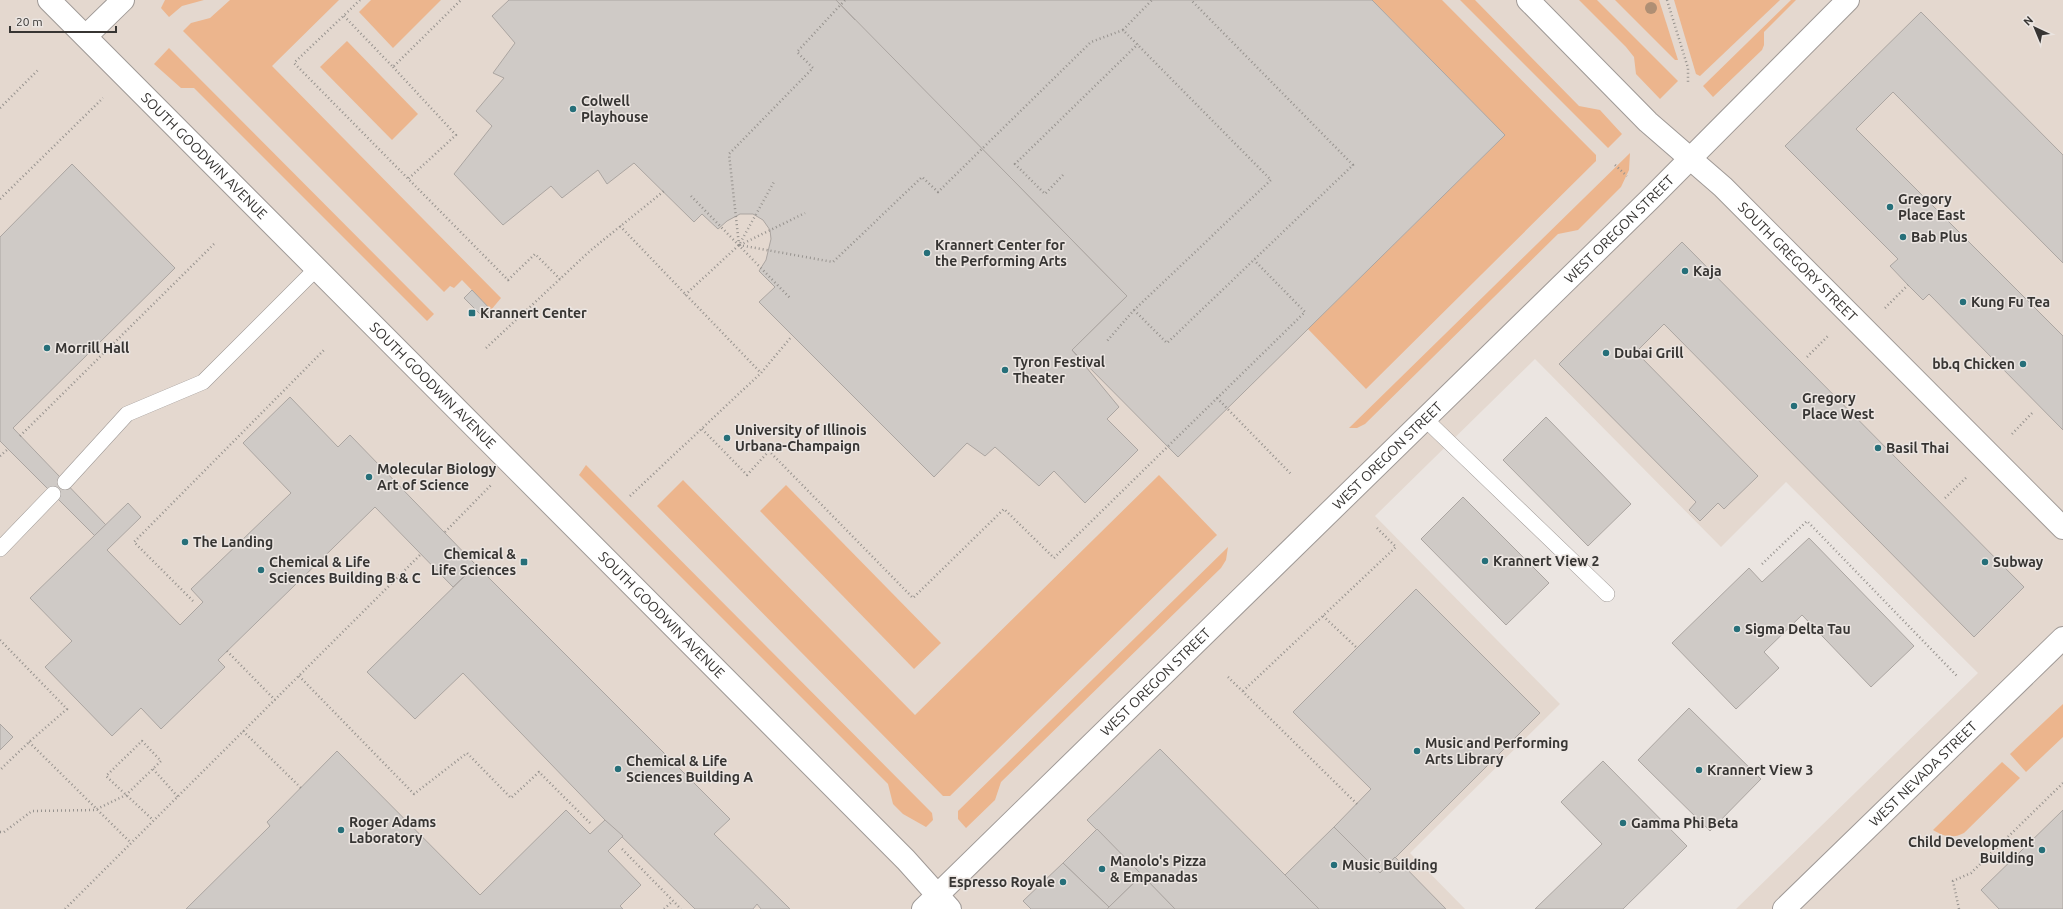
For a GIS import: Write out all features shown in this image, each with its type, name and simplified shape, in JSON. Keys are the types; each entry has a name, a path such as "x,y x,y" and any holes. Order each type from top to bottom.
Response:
{"street":[{"name":"SOUTH GOODWIN AVENUE","path":"49,0 906,860 937,904"},
{"path":"86,36 123,0"},
{"name":"SOUTH GREGORY STREET","path":"1528,0 1648,122 1723,187 2063,528"},
{"name":"WEST OREGON STREET","path":"937,904 1424,418 1691,158 1848,0"},
{"name":"WEST NEVADA STREET","path":"1784,909 2063,638"}],"lane":[{"path":"65,482 127,414 204,382 316,269"},
{"path":"1424,418 1607,594"},
{"path":"0,549 54,494"}],"path":[{"path":"360,0 294,63 508,280 535,254 560,278"},
{"path":"393,67 461,0"},
{"path":"739,246 729,154 813,68 797,52 845,0"},
{"path":"739,246 833,262 922,177 938,192 1091,42 1123,30 1152,0"},
{"path":"1134,310 1167,343 1353,165 1191,0"},
{"path":"1667,0 1688,68 1688,82"},
{"path":"344,16 456,135 408,179"},
{"path":"1107,341 1134,310 1271,180 1123,30"},
{"path":"1064,175 1045,194 1015,164 1138,44"},
{"path":"0,108 39,69"},
{"path":"0,199 103,98"},
{"path":"1615,166 1627,176"},
{"path":"739,246 776,180"},
{"path":"486,348 560,278 620,226 664,191"},
{"path":"691,196 791,299"},
{"path":"685,295 739,246 806,213"},
{"path":"620,226 761,373"},
{"path":"20,436 214,244"},
{"path":"702,429 746,475 769,451 914,598 1004,509 1054,558 1305,312 1254,260"},
{"path":"1880,313 1908,284"},
{"path":"1807,357 1834,330"},
{"path":"630,496 761,373 792,336"},
{"path":"193,601 134,542 325,349"},
{"path":"1217,398 1291,474"},
{"path":"2010,435 2034,411"},
{"path":"0,456 8,449"},
{"path":"1945,498 1972,472"},
{"path":"445,532 493,484"},
{"path":"1762,564 1807,521 1957,676"},
{"path":"1243,691 1396,547 1376,527"},
{"path":"65,909 421,554"},
{"path":"1323,616 1356,648"},
{"path":"0,640 67,709 0,770"},
{"path":"227,651 275,700"},
{"path":"298,676 414,794 467,753 511,798 538,772 590,823"},
{"path":"1228,677 1357,804"},
{"path":"243,731 302,788"},
{"path":"0,832 4,832 32,811 96,810 126,795 161,761 142,741 106,776 126,795 153,820"},
{"path":"29,742 131,843"},
{"path":"153,769 178,797"},
{"path":"1959,909 1953,881 1970,873 2063,783"},
{"path":"622,849 681,909"},
{"path":"664,909 673,901"}],"shaded area":[{"name":"University of Illinois Urbana-Champaign","path":"0,0 2063,0 2063,909 1736,909 1978,673 1786,482 1721,547 1535,359 1375,516 1560,704 1410,853 1465,909 0,909"},
{"path":"165,0 204,0 182,6 169,17 161,8"},
{"path":"230,0 339,0 272,66 501,298 491,310 462,280 454,288 450,286 444,292 183,31 191,23 210,18"},
{"path":"371,0 441,0 393,48 359,12"},
{"path":"1372,0 1442,0 1596,155 1596,161 1366,389 1308,329 1505,135"},
{"path":"1460,0 1475,0 1579,106 1600,110 1622,134 1608,148"},
{"path":"1579,0 1597,0 1678,81 1660,99 1636,74 1634,57 1626,47"},
{"path":"1615,0 1659,0 1678,60 1675,60"},
{"path":"1674,0 1780,0 1700,76 1696,74"},
{"path":"1791,0 1796,0 1764,32 1764,45 1762,50 1713,97 1703,86"},
{"path":"347,41 418,114 392,140 320,67"},
{"path":"169,48 434,314 427,321 194,88 181,88 154,64"},
{"path":"1630,153 1629,170 1621,187 1578,230 1558,234 1365,424 1357,428 1349,428"},
{"path":"586,465 932,813 933,820 926,827 903,814 893,804 888,784 579,475"},
{"path":"1159,475 1217,535 950,796 943,796 657,506 683,480 915,715"},
{"path":"786,485 941,643 914,669 760,511"},
{"path":"1228,547 1226,560 1221,568 1001,782 995,800 966,828 958,819 958,811"},
{"path":"2063,704 2063,737 2026,772 2010,754"},
{"path":"2002,762 2020,778 1964,833 1952,837 1933,830"}],"building":[{"name":"Krannert Center for the Performing Arts","path":"509,0 836,0 855,20 875,0 1100,0 965,131 1127,296 1072,350 1119,407 1107,419 1138,450 1085,503 1054,471 1039,486 995,447 985,456 967,443 934,477 759,302 775,287 759,271 766,260 771,239 770,230 763,220 753,214 740,214 727,221 718,229 702,214 694,222 634,163 607,184 598,170 562,198 551,186 503,225 454,174 492,126 476,111 504,78 493,73 515,43 492,16"},
{"path":"836,0 1372,0 1505,135 1178,457 1072,350 1127,296"},
{"name":"Gregory Place East","path":"1921,12 2063,155 2063,263 1893,92 1856,129 2063,336 2063,430 1929,294 1923,300 1908,285 1890,266 1898,259 1785,146"},
{"name":"Morrill Hall","path":"72,164 175,268 13,428 106,525 95,536 0,441 0,237"},
{"name":"Gregory Place West","path":"1682,242 2024,587 1974,637 1664,324 1636,352 1758,476 1724,509 1718,503 1700,521 1689,510 1696,502 1559,364"},
{"path":"472,290 491,310 483,317 464,298"},
{"name":"Chemical & Life Sciences Building B & C","path":"290,397 338,447 350,435 476,565 453,587 375,507 218,660 225,667 161,729 141,708 112,736 45,667 72,641 30,598 128,503 141,517 107,550 180,625 203,602 191,589 291,493 243,443"},
{"path":"1546,417 1631,504 1588,546 1503,460"},
{"name":"Krannert View 2","path":"1463,497 1549,583 1506,625 1421,539"},
{"name":"Sigma Delta Tau","path":"1809,538 1914,646 1871,687 1802,615 1764,652 1779,668 1736,709 1672,643 1749,568 1762,582"},
{"name":"Chemical & Life Sciences Building A","path":"476,565 730,819 714,834 790,909 761,909 757,904 753,909 695,909 605,820 463,673 415,719 367,672"},
{"name":"Music and Performing Arts Library","path":"1416,589 1540,713 1380,873 1334,827 1371,789 1293,712"},
{"name":"Krannert View 3","path":"1689,708 1761,779 1710,831 1638,760"},
{"path":"0,724 13,737 0,750"},
{"path":"1160,749 1319,909 1175,909 1087,820"},
{"name":"Roger Adams Laboratory","path":"337,751 480,895 566,810 590,834 605,820 623,836 608,851 641,885 620,906 623,909 186,909 270,826 267,822"},
{"name":"Gamma Phi Beta","path":"1603,761 1687,846 1623,909 1535,909 1602,844 1561,802"},
{"name":"Child Development Building","path":"2063,810 2063,909 1999,909 1981,890"},
{"name":"Music Building","path":"1334,827 1380,873 1395,857 1446,909 1319,909 1285,875"},
{"name":"Manolo's Pizza & Empanadas","path":"1097,829 1142,875 1109,907 1063,863"},
{"name":"Espresso Royale","path":"1063,863 1109,907 1107,909 1031,909 1023,901"},
{"path":"1142,875 1175,909 1107,909 1109,907"}],"place":[{"name":"Colwell Playhouse","path":"573,109"},
{"name":"Gregory Place East","path":"1890,207"},
{"name":"Bab Plus","path":"1903,237"},
{"name":"Krannert Center for the Performing Arts","path":"927,253"},
{"name":"Kaja","path":"1685,271"},
{"name":"Kung Fu Tea","path":"1963,302"},
{"name":"Krannert Center","path":"472,313"},
{"name":"Morrill Hall","path":"47,348"},
{"name":"Dubai Grill","path":"1606,353"},
{"name":"bb.q Chicken","path":"2023,364"},
{"name":"Tyron Festival Theater","path":"1005,370"},
{"name":"Gregory Place West","path":"1794,406"},
{"name":"University of Illinois Urbana-Champaign","path":"727,438"},
{"name":"Basil Thai","path":"1878,448"},
{"name":"Molecular Biology Art of Science","path":"369,477"},
{"name":"The Landing","path":"185,542"},
{"name":"Krannert View 2","path":"1485,561"},
{"name":"Chemical & Life Sciences","path":"524,562"},
{"name":"Subway","path":"1985,562"},
{"name":"Chemical & Life Sciences Building B & C","path":"261,570"},
{"name":"Sigma Delta Tau","path":"1737,629"},
{"name":"Music and Performing Arts Library","path":"1417,751"},
{"name":"Chemical & Life Sciences Building A","path":"618,769"},
{"name":"Krannert View 3","path":"1699,770"},
{"name":"Gamma Phi Beta","path":"1623,823"},
{"name":"Roger Adams Laboratory","path":"341,830"},
{"name":"Child Development Building","path":"2042,850"},
{"name":"Music Building","path":"1334,865"},
{"name":"Manolo's Pizza & Empanadas","path":"1102,869"},
{"name":"Espresso Royale","path":"1063,882"}]}
